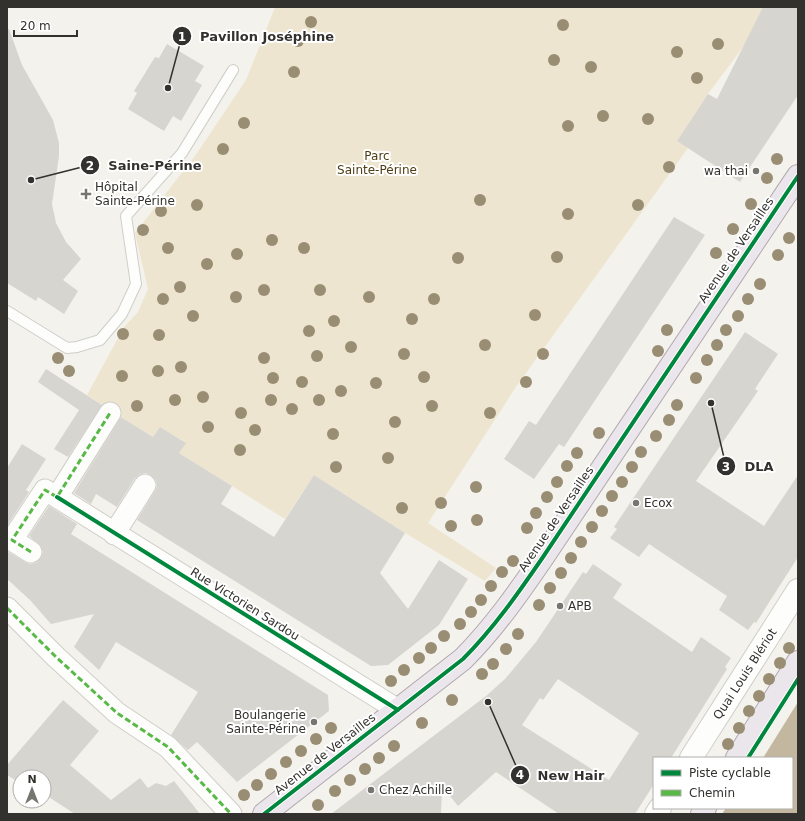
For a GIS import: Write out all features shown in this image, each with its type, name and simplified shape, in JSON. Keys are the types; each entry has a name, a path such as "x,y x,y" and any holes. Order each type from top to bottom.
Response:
{"main road":[{"name":"Avenue de Versailles","path":"264,814 463,659 482,640 518,594 798,176"},
{"path":"737,757 798,662"}],"street":[{"path":"31,552 12,540 45,490 57,498 110,413"},
{"path":"114,534 145,485"},
{"name":"Rue Victorien Sardou","path":"57,498 398,710"},
{"name":"Quai Louis Blériot","path":"692,757 798,590"},
{"path":"7,608 56,657 117,713 168,747 231,814"}],"lane":[{"path":"7,311 67,348 77,347 100,340 122,314 136,284 126,216 182,153 233,70"}],"green space":[{"name":"Parc Sainte-Périne","path":"275,7 763,7 746,43 708,94 677,141 688,148 516,387 428,523 496,568 485,581 405,533 314,475 285,519 179,453 185,442 160,427 153,437 87,395 124,327 138,312 148,289 135,233 195,156 246,80"}],"shaded area":[{"path":"798,702 798,814 722,814 725,809 793,809 793,757 764,757"}],"building":[{"path":"763,7 798,7 798,95 740,182 677,141 708,94 717,99"},
{"path":"7,29 9,29 22,65 53,120 59,143 59,156 52,204 56,223 66,242 81,259 63,280 78,291 64,314 38,297 36,301 7,283"},
{"path":"167,44 204,66 195,81 202,85 181,121 173,116 164,131 128,109 137,93 134,91 155,57 159,58"},
{"path":"674,217 705,235 564,447 559,444 534,479 504,459 529,421 536,425"},
{"path":"745,332 778,354 755,389 758,391 696,481 764,526 798,475 798,557 756,623 754,622 748,630 719,610 727,596 649,544 639,557 610,538 617,529 614,527"},
{"path":"46,369 102,405 68,457 54,449 79,410 38,382"},
{"path":"121,417 153,437 160,427 186,443 179,453 232,486 221,504 274,537 314,475 405,533 380,573 408,609 439,560 468,579 439,625 388,665 371,666 137,520 157,486 156,480 151,475 146,473 140,474 135,478 117,507 96,494 91,504 74,493"},
{"path":"22,444 46,459 26,490 29,492 7,526 7,468"},
{"path":"49,506 77,524 71,534 328,695 329,711 237,782 197,742 188,750 171,735 198,692 116,642 99,670 74,647 94,614 51,624 30,600 7,579 7,551 30,564 36,563 41,558 43,552 41,546 29,536"},
{"path":"593,564 622,584 613,598 692,652 701,637 731,658 725,667 727,669 672,757 653,757 653,786 635,814 559,814 496,772 458,806 442,786 441,814 331,814 486,696 505,679 536,642 583,572 586,574","holes":["558,679 639,733 609,780 522,725 540,698 543,700"]},
{"path":"63,700 99,731 70,765 111,800 140,778 148,788 156,783 166,786 174,781 200,814 75,814 52,799 52,769 12,769 12,778 7,775 7,765"}],"marked path":[{"path":"31,552 12,540 45,490 57,497 110,413"},
{"path":"7,608 56,657 117,713 168,747 231,814"}],"cycle path":[{"path":"264,814 463,659 496,622 543,557 798,176"},
{"path":"57,497 398,710"},
{"path":"749,757 798,679"}],"place":[{"name":"Pavillon Joséphine","path":"168,88"},
{"name":"wa thai","path":"756,171"},
{"name":"Saine-Périne","path":"31,180"},
{"name":"Hôpital Sainte-Périne","path":"86,194"},
{"name":"DLA","path":"711,403"},
{"name":"Ecox","path":"636,503"},
{"name":"APB","path":"560,606"},
{"name":"New Hair","path":"488,702"},
{"name":"Boulangerie Sainte-Périne","path":"314,722"},
{"name":"Chez Achille","path":"371,790"}]}
